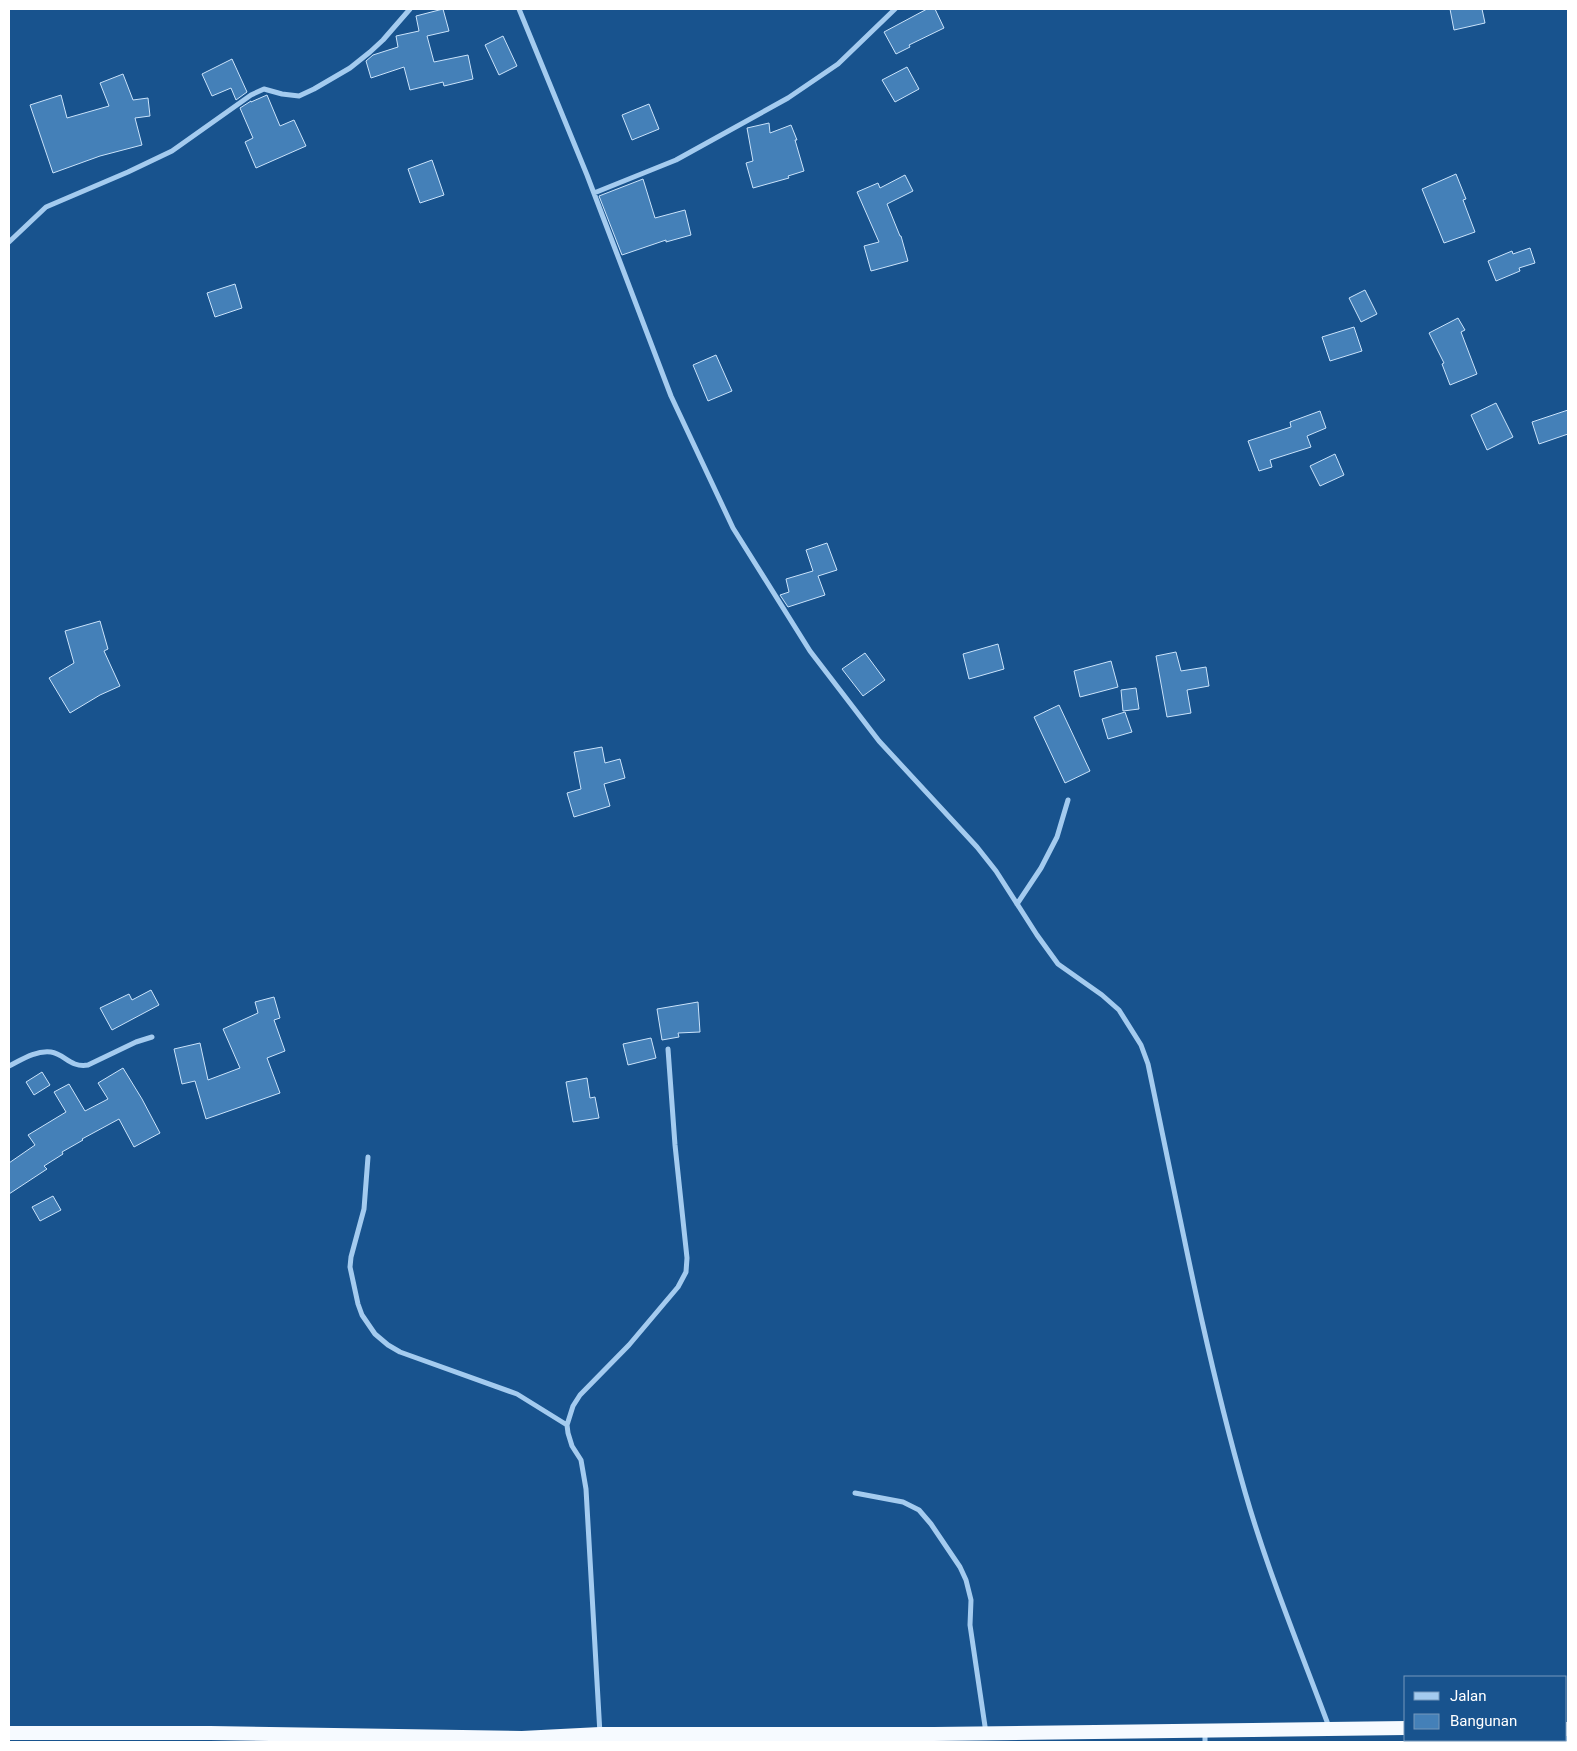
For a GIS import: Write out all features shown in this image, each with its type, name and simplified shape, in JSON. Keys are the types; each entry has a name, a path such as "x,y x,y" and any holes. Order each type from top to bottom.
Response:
{"highway":[{"path":"9,1733 210,1738 522,1740 600,1734 986,1733 1205,1736 1329,1729 1404,1728"}],"street":[{"path":"9,242 46,206 128,172 172,151 251,95 264,89 299,96 328,81 350,68 370,52 410,9"},
{"path":"519,9 594,194 671,396 733,528 810,651 879,741 977,847 996,871 1058,964 1102,995 1119,1010 1141,1045 1148,1064 1214,1374 1245,1493 1276,1589 1329,1729"},
{"path":"594,194 676,160 788,98 838,64 895,9"},
{"path":"1017,904 1041,868 1056,837 1068,800"},
{"path":"9,1066 25,1057 52,1052 79,1066 88,1065 136,1042 152,1037"},
{"path":"600,1734 586,1489 581,1460 572,1446 567,1425 573,1406 580,1395 629,1345 678,1287 686,1272 687,1258 676,1155 668,1049"},
{"path":"368,1157 364,1209 350,1262 358,1304 368,1324 388,1345 400,1352 517,1394 567,1425"},
{"path":"855,1492 903,1502 918,1510 931,1524 960,1568 966,1580 970,1600 970,1624 986,1733"}],"building":[{"path":"443,9 449,31 427,36 434,62 468,55 473,79 444,86 443,82 410,90 404,67 371,78 366,61 373,55 398,47 396,36 419,31 416,16"},
{"path":"927,9 935,9 944,28 909,45 910,47 896,54 884,32"},
{"path":"1450,9 1482,9 1485,23 1454,30"},
{"path":"503,36 517,66 499,75 485,45"},
{"path":"232,59 247,92 236,100 231,88 212,96 202,74"},
{"path":"907,67 919,89 895,102 882,80"},
{"path":"123,74 133,100 148,98 150,116 135,118 142,145 100,156 53,173 30,105 61,95 67,118 109,106 100,83"},
{"path":"267,95 280,126 294,120 306,146 256,168 245,142 253,138 240,108 251,101"},
{"path":"649,104 659,129 632,140 622,115"},
{"path":"769,123 770,133 791,125 797,140 795,140 804,171 788,176 789,178 753,188 746,163 753,161 747,128"},
{"path":"432,160 444,195 420,203 408,169"},
{"path":"1456,174 1466,199 1463,200 1475,232 1444,243 1422,189"},
{"path":"905,175 913,191 887,204 901,236 908,261 871,271 864,246 879,242 857,192 878,183 880,188"},
{"path":"643,179 655,218 685,210 691,235 666,242 666,240 622,255 599,196"},
{"path":"1530,248 1535,263 1519,268 1520,271 1496,281 1488,261 1512,251 1513,254"},
{"path":"235,284 242,308 215,317 207,293"},
{"path":"1365,290 1377,314 1361,322 1349,298"},
{"path":"1458,318 1465,330 1461,332 1477,374 1450,385 1442,364 1444,363 1429,333"},
{"path":"1354,327 1362,351 1330,361 1322,337"},
{"path":"716,355 732,391 708,401 693,365"},
{"path":"1496,403 1513,437 1487,450 1471,415"},
{"path":"1568,410 1568,434 1539,444 1532,422"},
{"path":"1320,411 1326,428 1307,436 1311,447 1270,460 1272,467 1259,471 1248,441 1291,427 1290,422"},
{"path":"1335,454 1344,475 1320,486 1310,466"},
{"path":"827,543 837,570 818,576 825,595 788,607 780,595 789,592 786,579 813,571 806,550"},
{"path":"100,621 108,649 104,651 120,686 100,695 70,713 49,678 74,663 65,631"},
{"path":"998,644 1004,669 969,679 963,654"},
{"path":"1176,652 1181,671 1206,667 1209,686 1187,690 1191,713 1167,717 1156,656"},
{"path":"865,653 885,680 863,696 842,669"},
{"path":"1111,661 1118,687 1080,697 1074,671"},
{"path":"1136,688 1139,709 1123,711 1121,690"},
{"path":"1059,705 1090,771 1065,783 1034,717"},
{"path":"1125,712 1132,732 1108,739 1102,719"},
{"path":"602,747 605,763 620,759 625,778 604,784 610,806 574,817 567,793 581,789 574,752"},
{"path":"151,990 159,1005 112,1030 100,1008 129,994 132,1000"},
{"path":"274,997 280,1018 274,1020 285,1051 267,1058 280,1093 206,1119 195,1081 182,1084 174,1049 200,1043 208,1080 240,1068 223,1029 258,1013 255,1002"},
{"path":"698,1002 700,1032 678,1033 679,1037 662,1040 657,1009"},
{"path":"651,1038 656,1058 628,1065 623,1044"},
{"path":"123,1068 160,1133 134,1147 119,1119 62,1152 63,1154 44,1166 47,1169 9,1194 9,1163 35,1145 28,1135 66,1112 54,1092 69,1084 85,1111 108,1099 98,1083"},
{"path":"42,1072 50,1085 34,1095 26,1082"},
{"path":"587,1078 590,1098 595,1097 599,1118 573,1122 566,1082"},
{"path":"53,1196 61,1210 40,1221 32,1207"}]}
